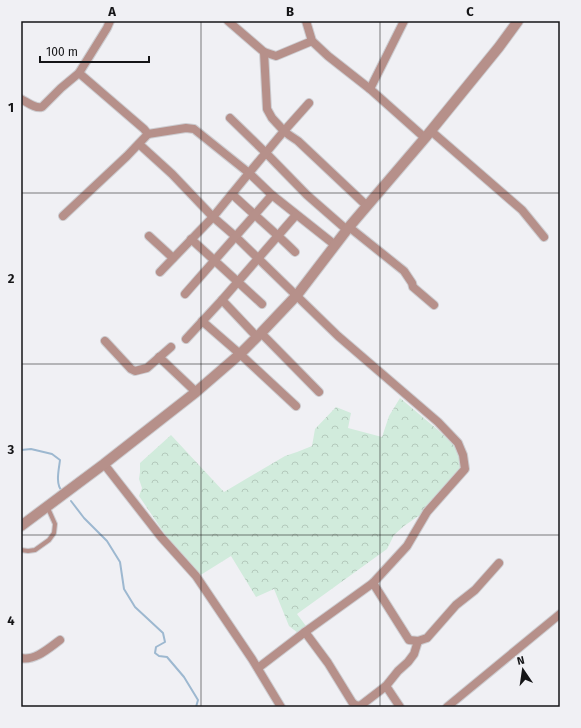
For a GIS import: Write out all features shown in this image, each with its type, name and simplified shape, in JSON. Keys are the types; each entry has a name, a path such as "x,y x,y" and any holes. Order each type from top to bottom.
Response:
{"street":[{"path":"21,99 36,107 42,107 79,73 110,21"},
{"path":"228,21 264,52 276,56 312,41"},
{"path":"306,21 312,41 328,56 522,210 544,237"},
{"path":"370,89 404,21"},
{"path":"21,526 104,464 196,392 240,354 259,335 297,295 348,229 428,135 518,21"},
{"path":"264,52 267,109 272,118 284,131 298,141 367,206"},
{"path":"79,73 148,134"},
{"path":"160,272 213,217 309,103"},
{"path":"230,118 307,195 348,229 404,271 412,282 413,287 434,305"},
{"path":"63,216 122,162 148,134 190,128 194,129 250,173 272,195 335,246"},
{"path":"139,144 172,174 213,217 297,295 338,336 438,422 458,443 463,454 465,469 427,512 407,546 373,583 258,668"},
{"path":"232,194 295,252"},
{"path":"184,294 272,195"},
{"path":"186,339 296,215"},
{"path":"149,236 173,258"},
{"path":"191,239 262,304"},
{"path":"222,300 319,392"},
{"path":"202,321 296,406"},
{"path":"105,341 131,369 135,371 147,368 171,347"},
{"path":"159,357 196,392"},
{"path":"104,464 161,537 196,576 258,668 282,707"},
{"path":"373,583 409,640 418,641 427,638 456,605 475,590 498,563"},
{"path":"447,707 560,614"},
{"path":"305,632 328,663 352,702 355,705 360,706 386,686 398,671 408,662 414,654 418,641"},
{"path":"21,658 37,656 60,640"},
{"path":"386,686 400,707"}],"lane":[{"path":"21,550 35,550 50,540 54,533 55,524 47,506"}],"green space":[{"path":"400,398 458,449 463,466 459,473 420,515 394,535 387,549 297,614 306,626 298,633 289,626 274,589 256,597 231,556 199,576 177,552 139,496 142,488 139,479 140,463 171,435 224,492 285,456 312,446 315,429 336,407 351,413 348,428 382,437 389,416"}],"waterway":[{"path":"21,450 31,449 52,454 60,460 58,480 62,491"},
{"path":"71,501 84,518 107,541 120,562 124,589 135,607 163,633 165,642 156,647 155,653 159,656 167,657 184,677 198,700 196,707"}]}
